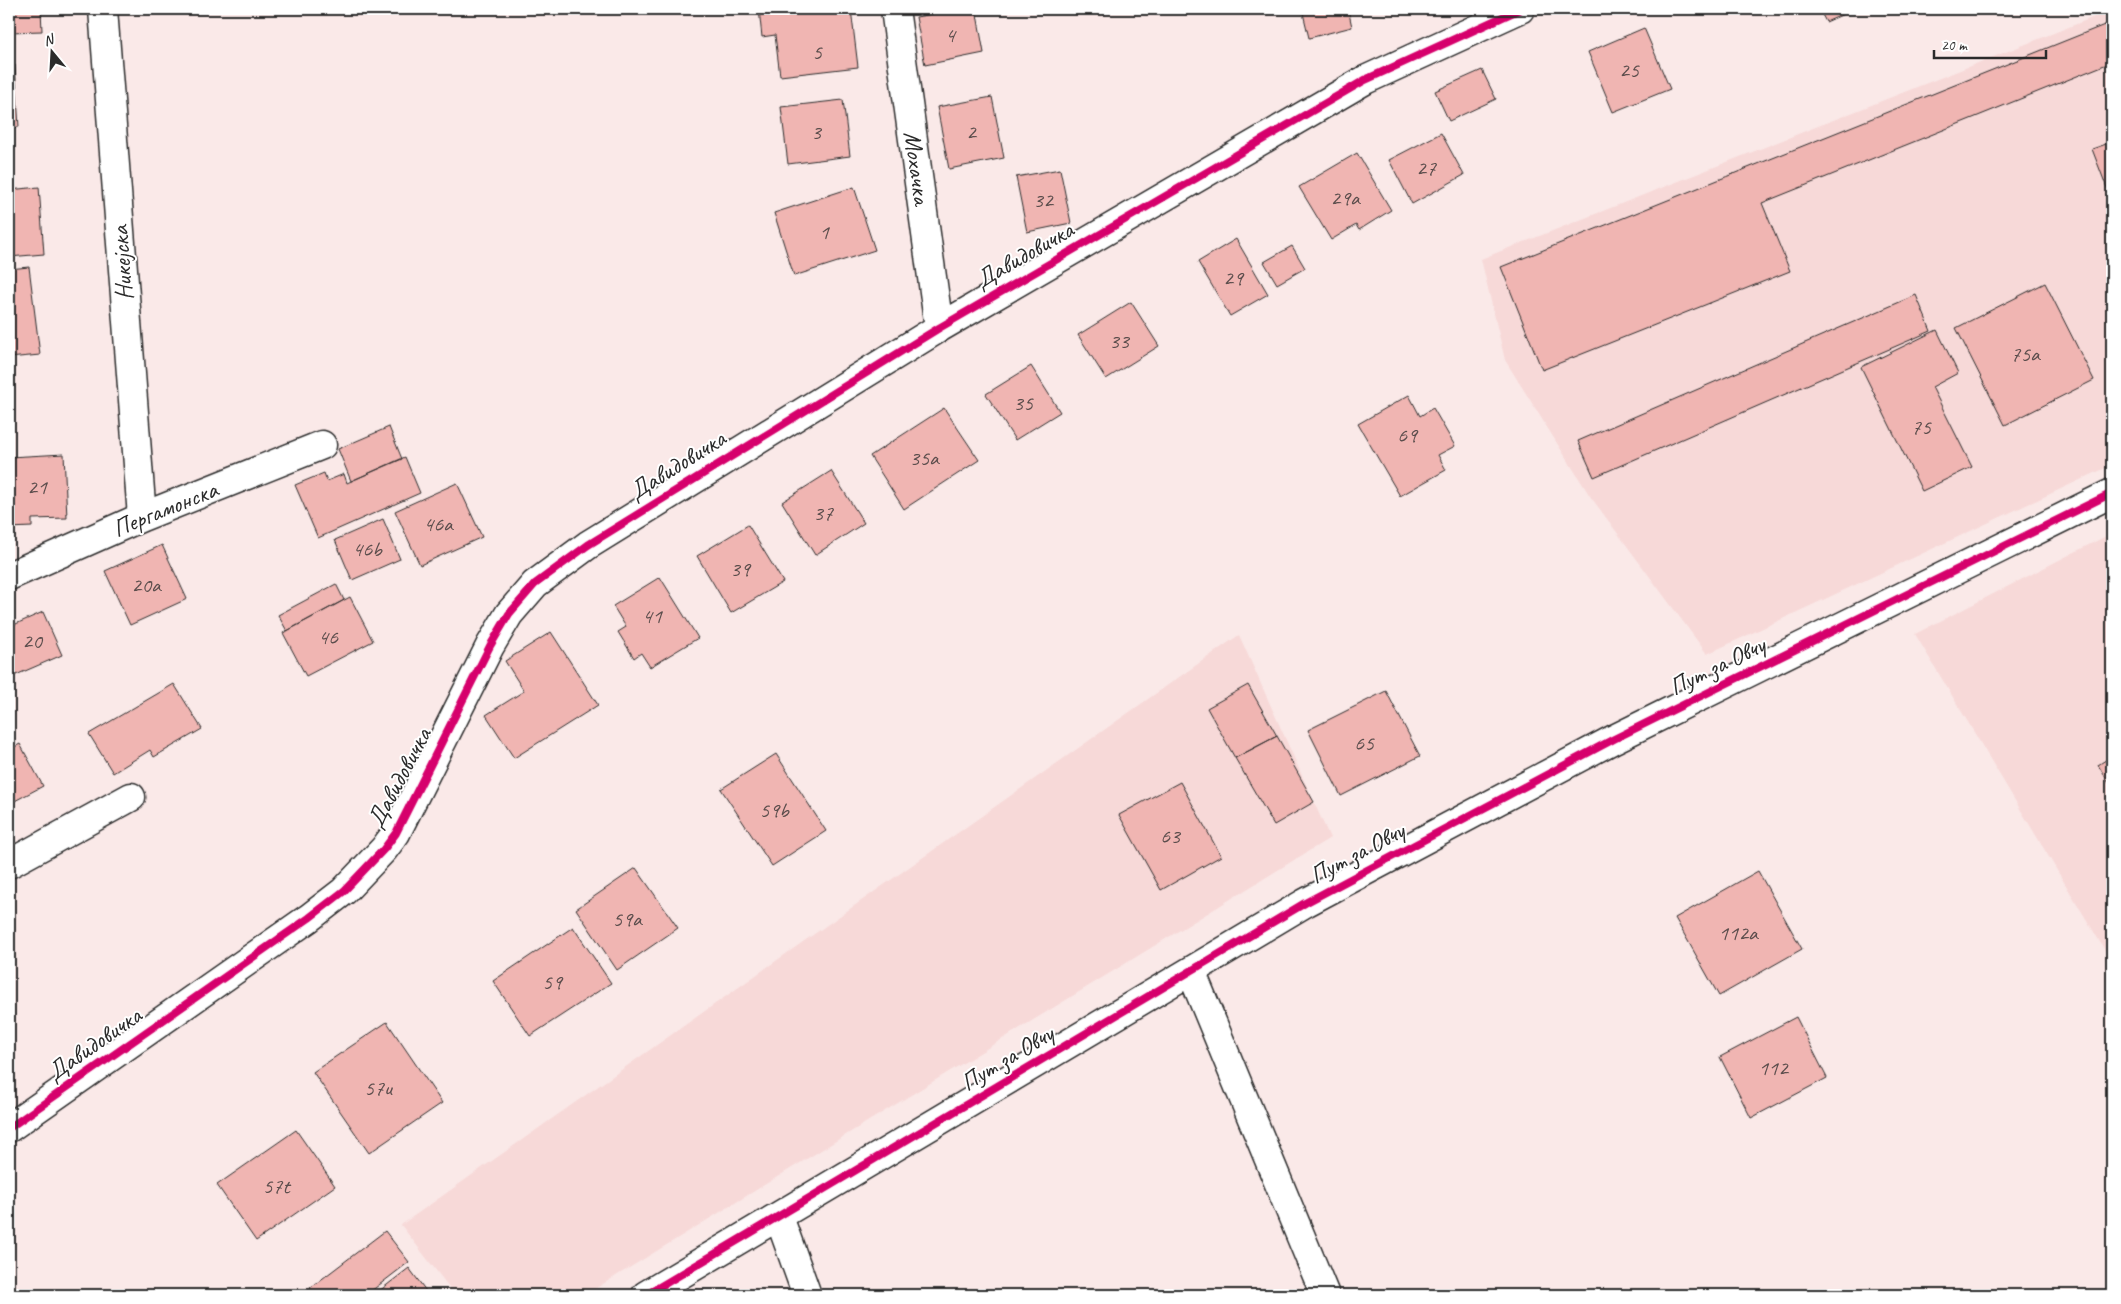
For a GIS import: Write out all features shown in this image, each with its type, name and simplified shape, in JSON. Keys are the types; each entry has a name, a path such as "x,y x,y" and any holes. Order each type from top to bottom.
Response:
{"street":[{"name":"Никејска","path":"103,9 142,517"},
{"name":"Мохачка","path":"895,9 939,328"},
{"name":"Давидовичка","path":"9,1128 309,918 344,891 371,864 396,833 490,646 509,614 535,584 588,545 939,328 1365,80 1520,9"},
{"name":"Пергамонска","path":"9,576 142,517 322,445"},
{"name":"Пут за Овчу","path":"646,1295 1305,903 1614,739 2112,493"},
{"path":"9,864 132,796"},
{"path":"1191,971 1325,1295"},
{"path":"779,1217 807,1295"}],"shaded area":[{"path":"2112,10 2112,465 1707,654 1590,496 1505,360 1481,259"},
{"path":"2112,533 2112,962 1915,634"},
{"path":"1239,635 1330,838 585,1295 455,1295 401,1225"}],"building":[{"path":"9,9 41,9 42,31 9,32"},
{"path":"759,9 851,9 858,67 780,76 775,35 762,37"},
{"path":"960,9 976,9 984,53 925,65 916,17"},
{"path":"1302,9 1348,9 1352,27 1309,38"},
{"path":"1819,9 1855,9 1826,22"},
{"path":"2112,22 2112,62 1762,203 1790,271 1542,370 1501,267"},
{"path":"1644,28 1670,89 1613,112 1588,52"},
{"path":"15,65 19,127 9,128 9,66"},
{"path":"1482,70 1496,99 1449,121 1435,91"},
{"path":"992,97 1004,158 949,169 937,107"},
{"path":"843,100 850,156 788,164 781,107"},
{"path":"1441,133 1464,175 1412,204 1389,160"},
{"path":"2112,142 2112,201 2092,149"},
{"path":"1357,153 1391,210 1359,230 1356,225 1331,240 1299,187"},
{"path":"1060,169 1071,223 1027,232 1016,177"},
{"path":"39,187 44,254 9,257 9,190"},
{"path":"854,187 875,250 794,276 774,213"},
{"path":"1236,239 1268,294 1230,316 1198,262"},
{"path":"1292,246 1305,268 1277,284 1264,262"},
{"path":"29,267 40,355 9,358 9,269"},
{"path":"2045,283 2094,380 2005,425 1956,328"},
{"path":"1916,295 1931,331 1594,477 1578,441"},
{"path":"1131,302 1159,346 1106,379 1078,335"},
{"path":"1937,330 1958,373 1932,387 1972,467 1922,491 1861,367"},
{"path":"1031,366 1060,412 1015,440 986,394"},
{"path":"1409,395 1420,416 1433,408 1455,446 1438,455 1446,470 1400,496 1358,424"},
{"path":"944,408 979,460 904,509 870,456"},
{"path":"389,427 402,459 351,481 338,449"},
{"path":"64,454 67,518 32,519 32,527 9,528 9,457"},
{"path":"405,457 420,493 318,538 295,485 324,473 327,481 344,474 347,483"},
{"path":"831,471 864,523 815,555 782,502"},
{"path":"457,483 482,537 420,565 395,511"},
{"path":"383,519 400,559 352,580 335,540"},
{"path":"748,525 783,582 731,613 697,556"},
{"path":"162,545 187,599 130,625 105,571"},
{"path":"660,577 698,638 650,667 641,653 634,658 618,632 626,627 613,606"},
{"path":"336,584 344,600 287,631 278,615"},
{"path":"350,597 373,641 306,676 283,633"},
{"path":"43,612 62,655 9,678 9,627"},
{"path":"551,632 598,705 514,758 486,715 524,691 505,661"},
{"path":"174,684 202,729 154,757 150,750 113,773 89,734"},
{"path":"1248,685 1277,736 1235,758 1207,708"},
{"path":"1386,691 1420,756 1341,796 1308,730"},
{"path":"1277,736 1314,802 1274,825 1235,758"},
{"path":"20,744 43,786 9,804 9,750"},
{"path":"776,754 826,831 772,866 721,789"},
{"path":"2112,756 2112,788 2098,765"},
{"path":"1180,782 1221,856 1161,890 1119,815"},
{"path":"636,868 678,928 617,970 576,909"},
{"path":"1758,871 1802,949 1719,996 1675,918"},
{"path":"573,927 611,983 530,1036 493,981"},
{"path":"1796,1017 1827,1078 1751,1118 1720,1057"},
{"path":"387,1022 442,1103 369,1153 313,1072"},
{"path":"296,1130 335,1186 256,1241 217,1185"},
{"path":"385,1231 409,1262 366,1295 316,1295 310,1288"},
{"path":"409,1268 429,1295 374,1295"}],"cycle path":[{"path":"9,1128 309,918 344,891 384,849 396,833 490,646 509,614 535,584 588,545 939,328 1365,80 1520,9"},
{"path":"646,1295 1305,903 1614,739 2112,493"}]}
